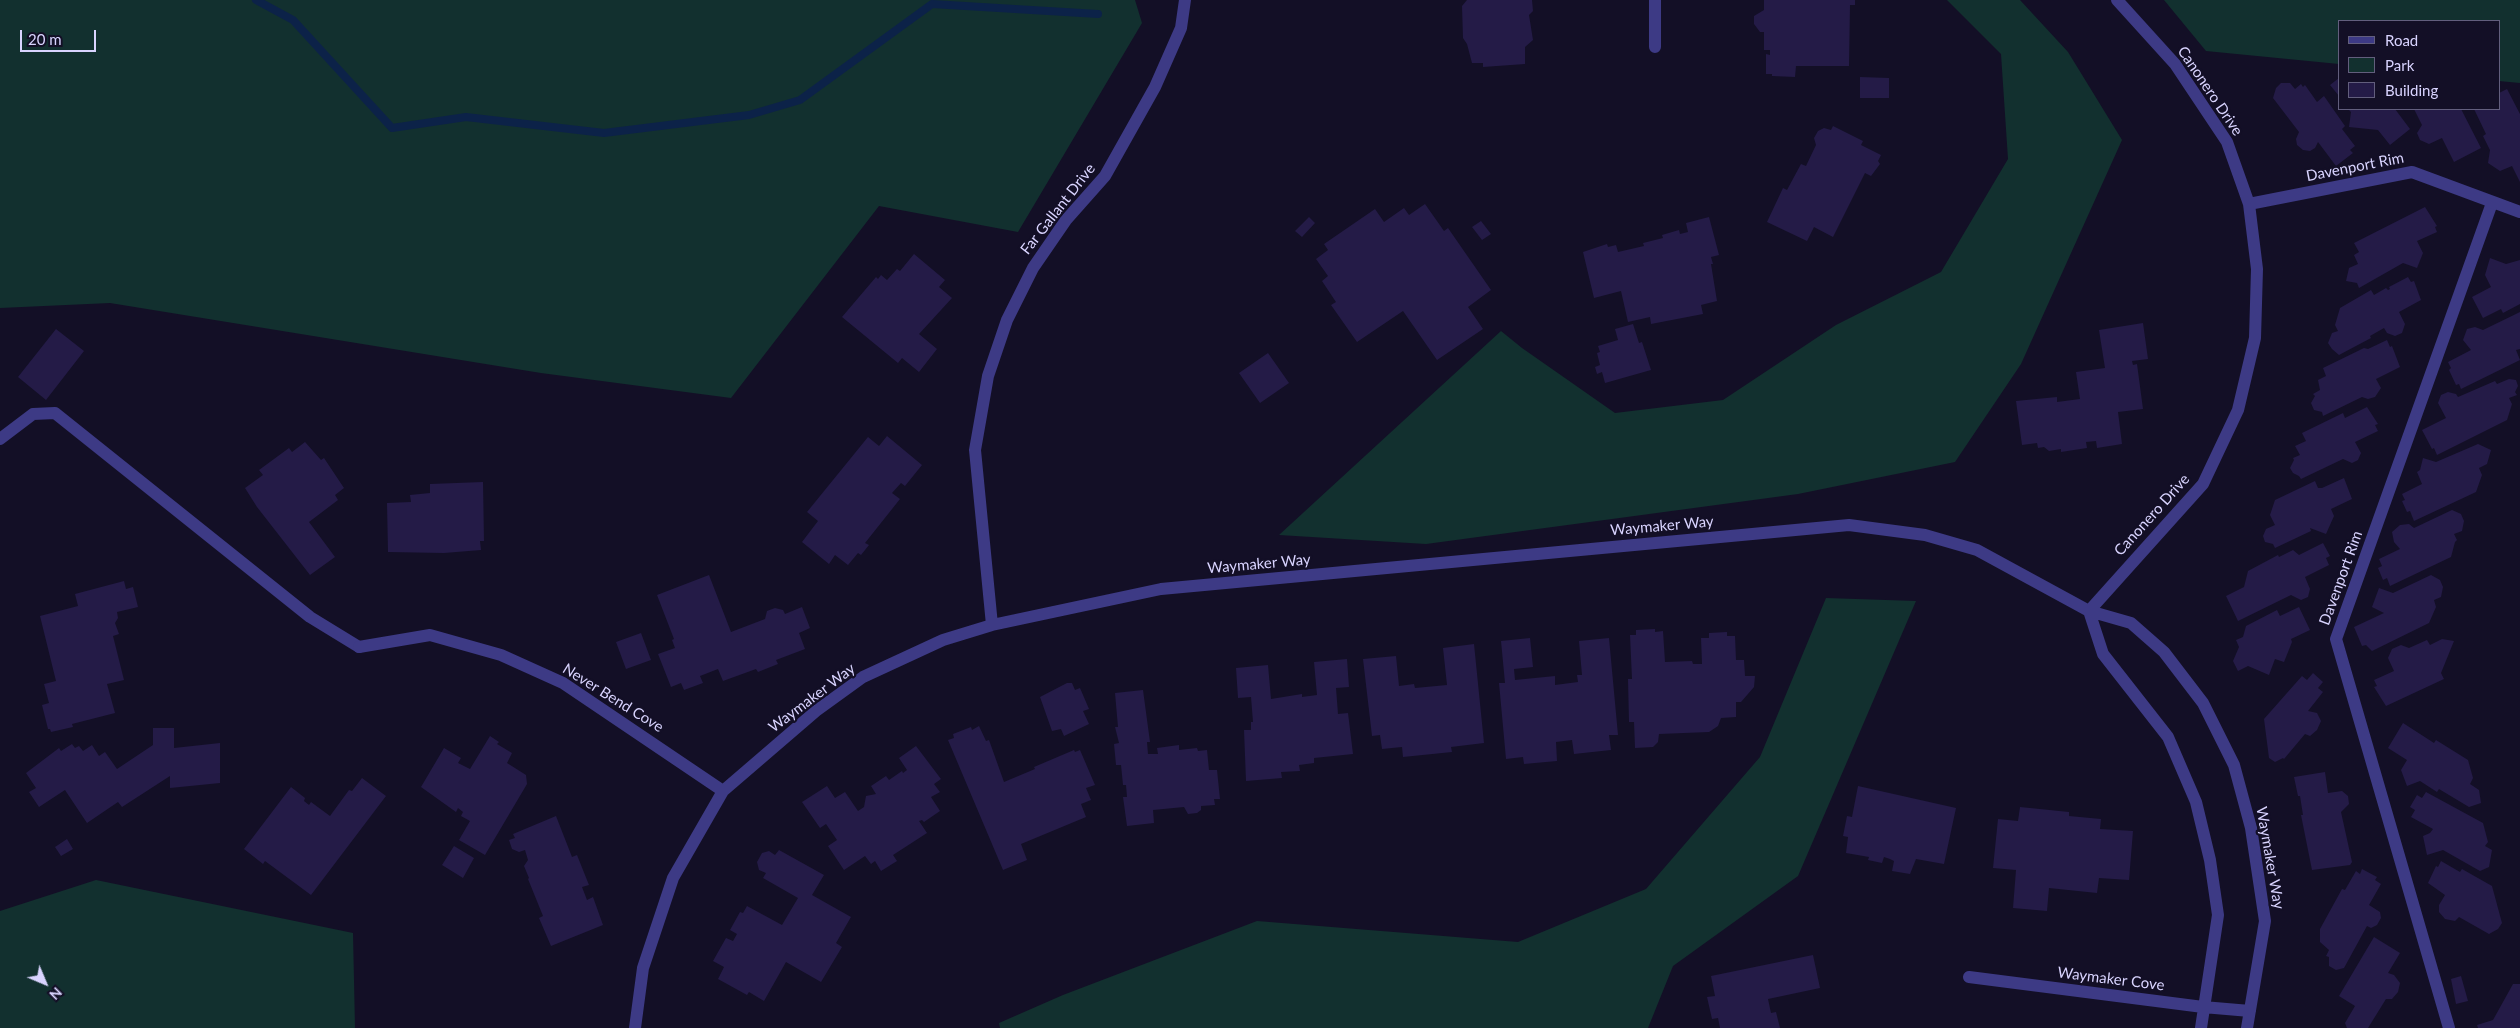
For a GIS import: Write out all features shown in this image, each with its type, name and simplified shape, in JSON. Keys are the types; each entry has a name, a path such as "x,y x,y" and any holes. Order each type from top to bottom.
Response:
{"street":[{"name":"Far Gallant Drive","path":"992,625 975,450 988,376 1007,320 1033,268 1066,220 1105,176 1155,87 1180,28 1185,0"},
{"path":"1655,0 1655,47"},
{"name":"Canonero Drive","path":"2089,611 2203,484 2238,410 2255,338 2257,269 2249,204 2227,142 2175,64 2117,0"},
{"name":"Davenport Rim","path":"2249,204 2412,172 2520,212"},
{"name":"Davenport Rim","path":"2449,1028 2336,639 2492,203"},
{"name":"Never Bend Cove","path":"0,439 33,414 55,413 310,617 359,647 430,635 501,655 563,683 723,791"},
{"name":"Waymaker Way","path":"635,1028 643,968 672,878 723,791 816,711 863,677 943,640 992,625 1161,589 1849,525 1925,535 1977,550 2089,611 2131,623 2164,652 2203,703 2234,765 2251,828 2265,921 2247,1028"},
{"path":"2089,611 2103,654 2168,737 2196,802 2210,860 2218,915 2201,1028"},
{"name":"Waymaker Cove","path":"1969,977 2203,1007 2250,1011"}],"green space":[{"path":"0,0 1135,0 1142,23 1018,232 879,206 731,398 541,373 110,303 0,308"},
{"path":"1947,0 2020,0 2068,52 2122,140 2021,364 1955,462 1798,494 1426,544 1279,535 1501,331 1522,348 1615,413 1723,400 1836,325 1941,272 2008,159 2001,54"},
{"path":"2164,0 2520,0 2520,83 2500,81 2500,20 2338,20 2338,64 2206,51"},
{"path":"1826,598 1916,601 1798,876 1673,966 1648,1028 1000,1028 999,1023 1063,995 1257,921 1518,942 1646,889 1760,757"},
{"path":"96,880 353,933 355,1028 0,1028 0,911"}],"building":[{"path":"1467,0 1532,0 1533,11 1529,15 1533,40 1525,47 1525,64 1483,67 1483,63 1472,63 1467,44 1463,38 1462,6"},
{"path":"1764,0 1855,0 1855,5 1850,5 1849,66 1796,66 1795,77 1766,74 1766,54 1770,55 1770,50 1764,50 1764,32 1760,32 1754,24 1754,16 1764,10"},
{"path":"1860,77 1889,78 1889,98 1860,98"},
{"path":"2338,79 2338,95 2330,85"},
{"path":"2281,83 2290,83 2295,89 2301,84 2303,87 2305,85 2317,102 2324,96 2345,126 2342,129 2355,146 2350,150 2353,153 2336,166 2318,142 2315,148 2310,151 2303,150 2297,145 2296,139 2299,132 2273,98 2276,88"},
{"path":"2507,89 2520,114 2520,182 2512,166 2500,171 2488,163 2490,150 2483,136 2486,134 2474,110 2500,110 2500,92"},
{"path":"2349,110 2396,110 2410,129 2390,145 2378,130 2349,127 2351,112"},
{"path":"2414,110 2462,110 2481,148 2454,162 2442,138 2429,144 2420,140 2417,133 2422,125"},
{"path":"1833,126 1863,141 1861,145 1881,155 1878,161 1880,164 1871,176 1865,173 1833,237 1814,227 1807,241 1767,222 1783,188 1787,190 1801,164 1806,166 1816,145 1814,138 1818,131 1824,128 1831,130"},
{"path":"1425,204 1444,231 1448,228 1491,290 1468,307 1483,329 1437,360 1403,311 1357,342 1331,305 1336,302 1322,281 1328,276 1316,259 1328,250 1324,244 1375,209 1384,222 1404,208 1409,215"},
{"path":"2425,207 2437,226 2435,227 2437,232 2417,241 2423,253 2417,268 2403,263 2359,288 2357,283 2346,281 2349,268 2358,264 2354,255 2359,252 2354,243"},
{"path":"1309,217 1315,223 1302,237 1295,231"},
{"path":"1709,217 1719,255 1711,257 1717,301 1701,305 1703,314 1651,324 1650,317 1628,322 1621,291 1594,298 1583,252 1607,244 1608,247 1616,245 1618,252 1644,246 1643,243 1663,238 1662,235 1679,230 1680,234 1688,232 1686,223"},
{"path":"1481,221 1491,234 1482,240 1472,227"},
{"path":"914,254 945,280 939,287 952,298 919,334 937,349 919,372 902,358 898,363 842,317 876,277 878,279 881,275 887,280 897,269 900,271"},
{"path":"2490,258 2506,264 2520,260 2520,304 2503,313 2501,309 2483,318 2472,297 2491,287 2485,275"},
{"path":"2408,277 2411,282 2414,281 2421,300 2399,312 2405,324 2402,333 2395,336 2387,333 2384,328 2370,336 2371,338 2339,355 2332,349 2328,343 2332,333 2338,331 2335,325 2340,308 2371,290 2374,295 2386,288 2388,290 2390,289 2389,287"},
{"path":"2520,312 2520,349 2516,350 2520,360 2461,389 2459,384 2456,385 2449,370 2451,368 2448,362 2471,350 2463,340 2467,329 2475,327 2483,330"},
{"path":"2143,323 2148,359 2132,361 2133,365 2137,364 2143,409 2118,412 2122,444 2097,448 2096,441 2086,442 2087,448 2061,452 2061,449 2049,451 2044,447 2038,448 2037,443 2022,445 2016,401 2057,397 2057,402 2080,399 2076,372 2105,368 2099,330"},
{"path":"1633,324 1639,343 1642,342 1651,370 1605,383 1602,372 1597,374 1595,367 1600,365 1597,353 1600,352 1598,346 1618,340 1615,329"},
{"path":"56,329 84,351 46,400 18,377"},
{"path":"2387,340 2390,347 2392,346 2400,367 2376,379 2381,388 2375,397 2368,399 2362,397 2323,416 2322,412 2314,410 2311,403 2315,396 2313,394 2320,390 2318,380 2326,376 2323,368 2364,348 2368,349"},
{"path":"1268,353 1289,383 1260,403 1239,373"},
{"path":"2509,379 2516,380 2518,386 2515,392 2517,395 2509,398 2512,404 2507,420 2437,455 2422,430 2446,418 2438,403 2441,395 2448,392 2456,394 2458,397 2495,381 2497,384"},
{"path":"2367,407 2378,424 2375,425 2378,431 2355,442 2361,453 2358,460 2352,463 2343,459 2301,479 2293,473 2290,468 2294,460 2293,458 2300,455 2295,446 2306,441 2302,433 2343,413 2345,418"},
{"path":"887,436 922,465 905,486 901,483 892,493 900,499 865,543 869,545 861,555 858,553 848,565 835,555 829,564 802,542 818,521 807,512 868,437 879,446"},
{"path":"305,442 321,460 324,458 344,488 335,495 338,500 309,522 335,557 310,575 257,507 245,488 263,475 259,470 289,448 292,452"},
{"path":"2478,444 2491,450 2487,464 2479,468 2482,475 2476,492 2414,521 2410,511 2407,512 2402,501 2405,500 2402,494 2422,484 2417,472 2420,470 2423,458 2436,462"},
{"path":"2344,478 2352,499 2331,509 2334,516 2326,534 2310,528 2311,531 2275,548 2273,544 2265,542 2263,536 2266,529 2275,525 2270,515 2275,500 2315,481 2318,488 2322,488"},
{"path":"483,482 484,541 480,541 481,550 444,553 388,552 387,503 411,502 410,495 430,493 430,484"},
{"path":"2452,510 2461,514 2464,521 2462,531 2454,534 2457,540 2451,557 2390,586 2387,578 2383,580 2378,568 2382,566 2379,559 2400,549 2394,542 2392,532 2400,525 2409,524 2414,528"},
{"path":"2323,543 2330,556 2326,558 2329,565 2305,577 2310,589 2308,597 2301,600 2291,595 2238,621 2226,596 2244,587 2248,571 2278,555 2279,557 2293,550 2299,555"},
{"path":"709,575 731,632 765,619 767,611 775,608 783,610 785,614 802,607 810,628 799,633 805,649 776,660 778,664 758,672 756,669 723,681 718,669 700,676 703,683 684,690 681,683 671,687 658,654 675,648 672,640 674,639 657,595"},
{"path":"2431,575 2440,580 2443,587 2441,597 2434,600 2436,607 2429,623 2372,651 2366,645 2362,646 2354,627 2384,613 2372,607 2379,588 2393,593"},
{"path":"124,581 126,589 133,587 138,607 117,612 118,618 115,623 119,634 113,636 124,680 107,684 115,713 72,724 73,727 51,732 48,729 42,705 49,703 44,684 56,681 40,616 78,606 75,594"},
{"path":"2299,607 2310,630 2291,639 2292,642 2284,662 2275,659 2269,675 2248,666 2238,671 2233,661 2239,647 2236,640 2243,637 2246,626 2277,610 2280,616"},
{"path":"1655,629 1655,632 1663,631 1665,662 1692,661 1693,664 1702,664 1701,638 1709,638 1709,633 1727,632 1727,636 1735,636 1736,660 1744,660 1745,676 1755,676 1754,687 1741,702 1736,702 1736,717 1721,718 1718,726 1709,732 1659,734 1658,742 1653,747 1635,748 1634,722 1629,722 1628,679 1632,679 1630,635 1636,635 1636,630"},
{"path":"641,633 651,660 626,669 616,642"},
{"path":"1530,638 1533,667 1514,669 1515,680 1555,676 1555,685 1578,682 1577,675 1582,675 1579,641 1609,638 1618,735 1609,735 1611,750 1574,754 1572,740 1556,742 1557,761 1524,764 1523,757 1506,759 1499,683 1505,683 1501,641"},
{"path":"2442,639 2454,641 2441,673 2444,679 2386,706 2374,687 2377,686 2374,680 2394,671 2388,658 2392,649 2401,645 2409,648 2427,640 2430,645"},
{"path":"1474,644 1484,743 1451,747 1452,752 1403,757 1402,747 1382,749 1380,735 1372,736 1363,659 1396,656 1399,686 1414,684 1415,688 1447,685 1443,648"},
{"path":"1347,659 1349,687 1336,688 1338,714 1348,713 1353,754 1314,758 1314,763 1299,765 1300,771 1281,772 1282,778 1246,781 1244,730 1251,730 1251,722 1253,722 1251,697 1238,698 1236,668 1268,665 1271,699 1302,694 1302,697 1317,695 1314,662"},
{"path":"2313,673 2323,682 2318,688 2323,692 2308,711 2317,713 2321,721 2317,730 2310,736 2305,734 2284,759 2275,762 2269,758 2264,719 2302,676 2307,680"},
{"path":"1067,683 1072,683 1075,690 1080,688 1089,709 1083,711 1089,724 1064,736 1061,729 1052,731 1040,697"},
{"path":"1143,690 1150,742 1147,742 1148,754 1158,754 1157,748 1179,745 1179,750 1197,748 1198,751 1207,750 1209,770 1217,770 1220,799 1214,799 1215,805 1201,806 1201,810 1197,813 1188,814 1184,807 1153,810 1154,823 1127,826 1123,797 1127,797 1126,785 1123,785 1121,765 1116,765 1114,744 1119,743 1115,727 1118,727 1115,693"},
{"path":"2403,723 2434,743 2436,740 2468,760 2473,778 2470,784 2479,790 2481,803 2469,807 2439,789 2437,792 2420,781 2407,786 2401,770 2407,760 2388,748"},
{"path":"979,726 986,741 989,740 1004,782 1074,750 1075,752 1080,750 1095,785 1086,788 1091,800 1081,804 1086,817 1021,844 1027,860 1003,870 948,740 954,738 953,734 971,727 972,730"},
{"path":"153,728 174,728 174,748 220,743 220,783 170,788 170,776 122,807 118,802 87,823 65,790 39,807 29,792 36,788 26,773 59,748 61,751 72,744 75,748 79,746 83,751 92,745 99,756 105,752 117,769 153,745"},
{"path":"490,736 499,742 497,744 512,753 507,763 526,775 527,784 485,855 459,840 470,821 461,816 463,812 458,808 456,812 421,787 444,748 461,758 458,763 470,769"},
{"path":"916,746 941,779 934,784 940,792 931,797 940,811 924,822 922,820 919,821 927,833 893,855 897,861 881,871 875,861 871,864 865,856 844,870 828,846 837,840 826,824 820,828 802,802 827,786 835,798 845,792 858,811 864,807 866,796 876,794 871,786 886,776 889,780 902,771 903,773 907,770 899,758"},
{"path":"2325,772 2328,793 2342,791 2348,796 2349,804 2341,812 2352,862 2350,865 2312,870 2301,815 2303,815 2300,796 2298,796 2294,777"},
{"path":"362,778 386,796 311,895 265,861 263,864 244,849 291,787 305,798 304,801 309,805 311,802 330,816 349,790 352,791"},
{"path":"1858,786 1956,808 1944,864 1916,859 1910,874 1892,871 1894,861 1884,857 1882,863 1868,860 1869,857 1846,853 1848,837 1843,836 1847,816 1852,817"},
{"path":"2426,792 2483,823 2488,842 2485,846 2492,850 2489,867 2480,871 2443,850 2427,855 2423,836 2430,833 2433,829 2411,817 2415,810 2410,807 2417,795 2422,798"},
{"path":"2020,807 2069,812 2069,816 2101,819 2100,829 2133,831 2129,880 2099,878 2097,893 2049,888 2047,911 2013,908 2016,870 1993,868 1998,819 2018,821"},
{"path":"556,816 572,857 577,855 589,885 582,887 587,900 593,897 603,925 551,946 539,918 543,916 524,866 528,860 525,850 519,852 512,849 509,840 515,838 513,834"},
{"path":"67,839 73,849 61,856 55,847"},
{"path":"454,846 474,858 463,878 442,865"},
{"path":"779,850 824,875 812,895 851,917 836,943 842,947 821,982 786,962 764,1001 749,992 747,995 718,979 724,967 713,961 726,938 733,941 737,934 730,930 740,912 743,913 747,906 782,925 798,898 763,878 766,873 759,870 757,862 762,853 769,851 775,855"},
{"path":"2441,861 2460,872 2462,869 2492,886 2502,923 2498,929 2489,934 2459,917 2455,921 2445,919 2439,912 2439,905 2445,895 2428,883 2436,866 2438,867"},
{"path":"2362,869 2377,877 2375,880 2381,884 2369,905 2380,912 2381,918 2377,925 2371,928 2367,926 2344,968 2336,970 2329,966 2329,957 2326,956 2329,950 2320,942 2320,929 2342,889 2345,890 2356,871 2360,874"},
{"path":"2374,937 2400,953 2388,973 2394,975 2400,983 2398,992 2392,999 2386,999 2368,1028 2347,1028 2345,1023 2355,1006 2339,996"},
{"path":"1813,955 1820,988 1768,999 1771,1013 1776,1012 1780,1028 1720,1028 1718,1018 1712,1019 1707,997 1715,996 1711,976"},
{"path":"2461,976 2468,1001 2456,1004 2451,979"},
{"path":"2513,984 2520,984 2520,1028 2478,1028 2477,1025 2493,1020"}],"waterway":[{"path":"256,0 293,20 392,128 466,117 604,133 749,115 800,100 932,4 1098,14"}]}
